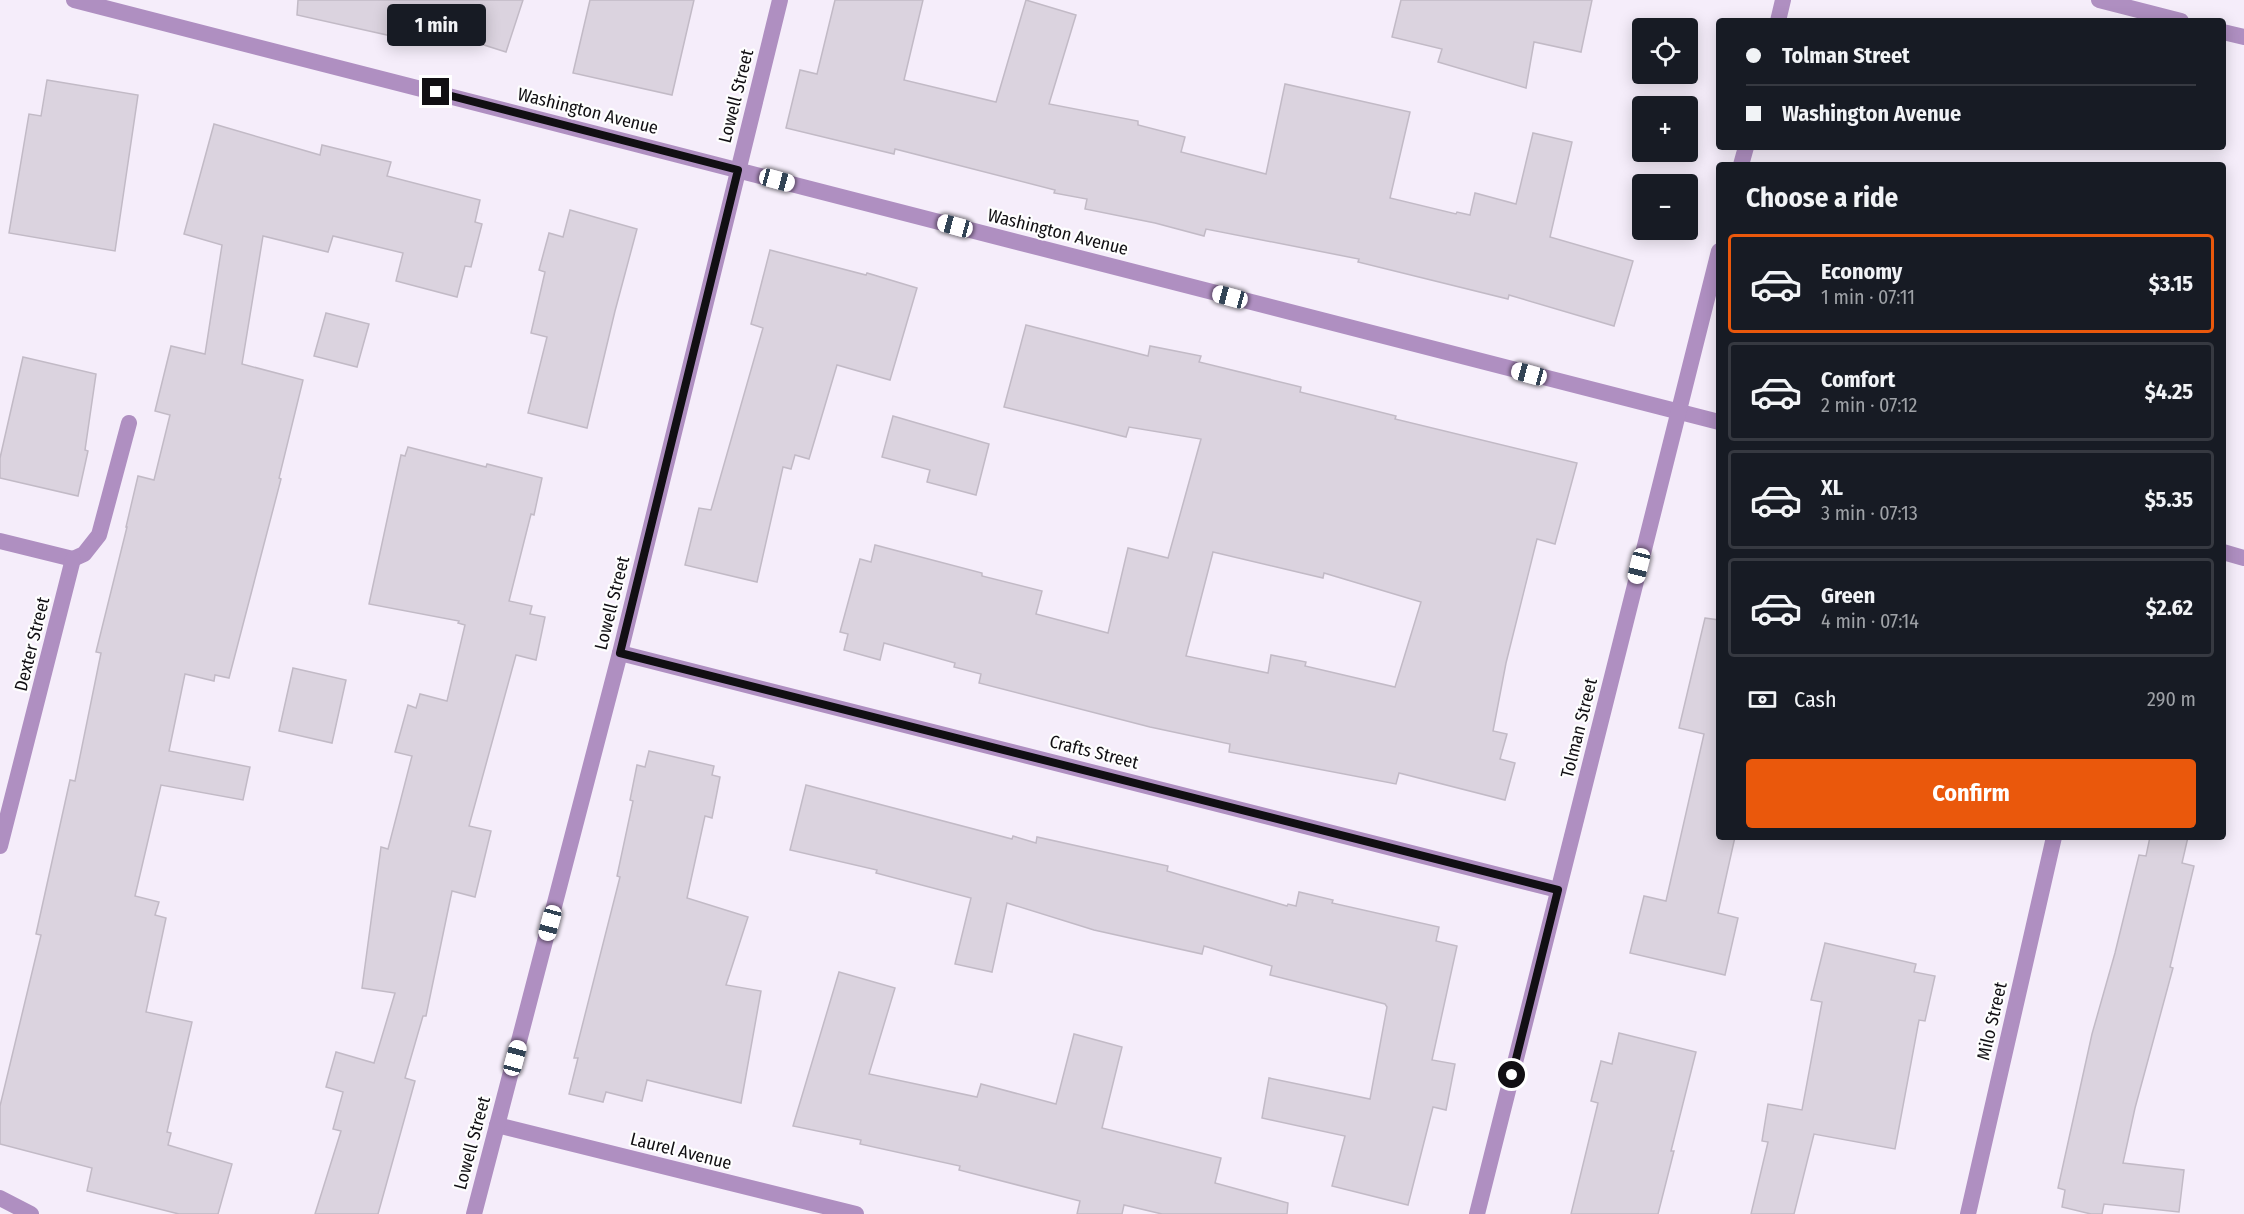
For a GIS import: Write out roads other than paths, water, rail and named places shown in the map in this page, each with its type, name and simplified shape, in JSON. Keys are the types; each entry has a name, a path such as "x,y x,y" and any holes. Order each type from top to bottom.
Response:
{"street":[{"name":"Washington Avenue","path":"74,0 1716,421"},
{"name":"Lowell Street","path":"474,1214 620,653 780,0"},
{"path":"1779,18 1783,0"},
{"path":"2099,0 2169,18"},
{"path":"2226,33 2244,37"},
{"name":"Tolman Street","path":"1478,1214 1716,263"},
{"path":"0,541 73,560 84,554 99,535 129,423"},
{"path":"2226,553 2244,558"},
{"name":"Dexter Street","path":"0,846 73,560"},
{"name":"Crafts Street","path":"620,653 1558,890"},
{"name":"Milo Street","path":"1968,1214 2053,840"},
{"name":"Laurel Avenue","path":"497,1125 856,1214"},
{"path":"0,1198 31,1214"}]}
